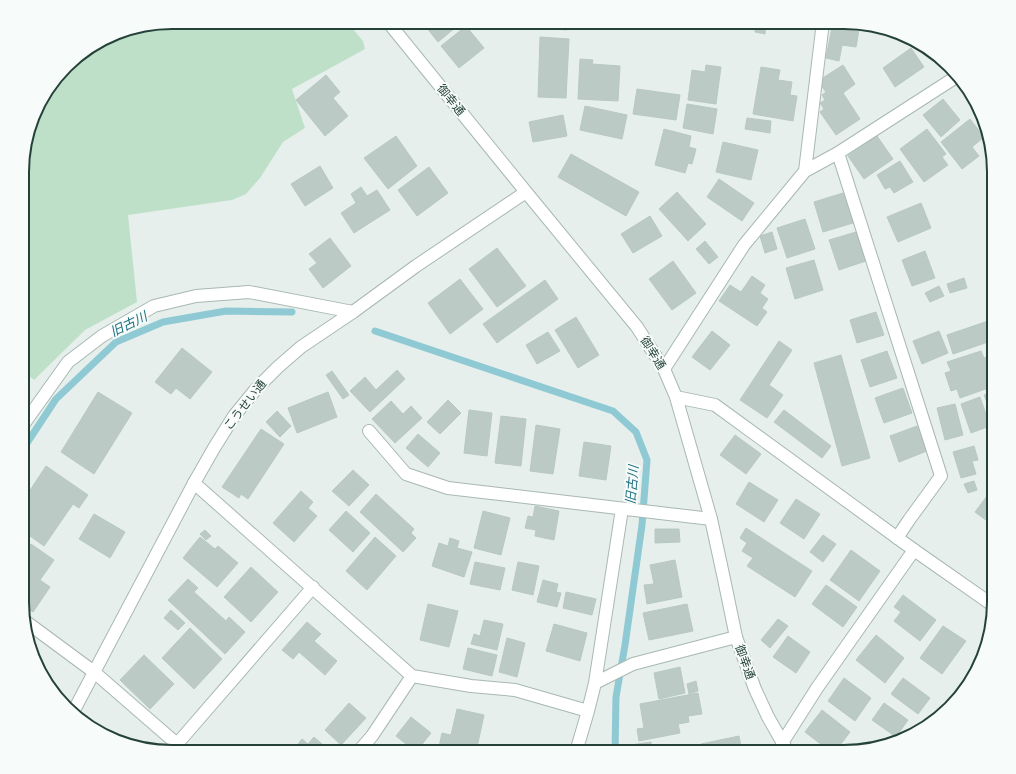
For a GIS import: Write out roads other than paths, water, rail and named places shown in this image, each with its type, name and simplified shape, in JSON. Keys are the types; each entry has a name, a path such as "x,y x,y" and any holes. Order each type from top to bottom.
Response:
{"street":[{"name":"御幸通","path":"394,29 637,327 664,369 676,397 711,519 736,637 755,689 784,745"},
{"path":"806,171 822,29"},
{"path":"664,369 744,245 806,171 838,153 952,79"},
{"path":"838,153 941,476 909,520 898,538"},
{"name":"こうせい通","path":"76,707 194,483 234,416 256,389 278,366 301,347 354,312 416,266 526,192"},
{"path":"29,417 68,362 102,336 154,306 196,296 249,292 354,312"},
{"path":"676,397 715,405 914,550 987,601"},
{"path":"369,431 406,474 448,488 711,519"},
{"path":"194,483 412,676 471,686 515,690 588,712"},
{"path":"578,745 599,682 625,510"},
{"path":"786,745 817,688 914,550"},
{"path":"31,626 94,672 177,744 313,587"},
{"path":"599,682 633,664 736,637"},
{"path":"364,745 372,736 412,676"}],"waterway":[{"name":"旧古川","path":"29,440 56,399 116,342 163,322 226,311 292,312"},
{"name":"旧古川","path":"375,331 613,411 636,432 647,460 642,525 616,697 615,745"}]}
